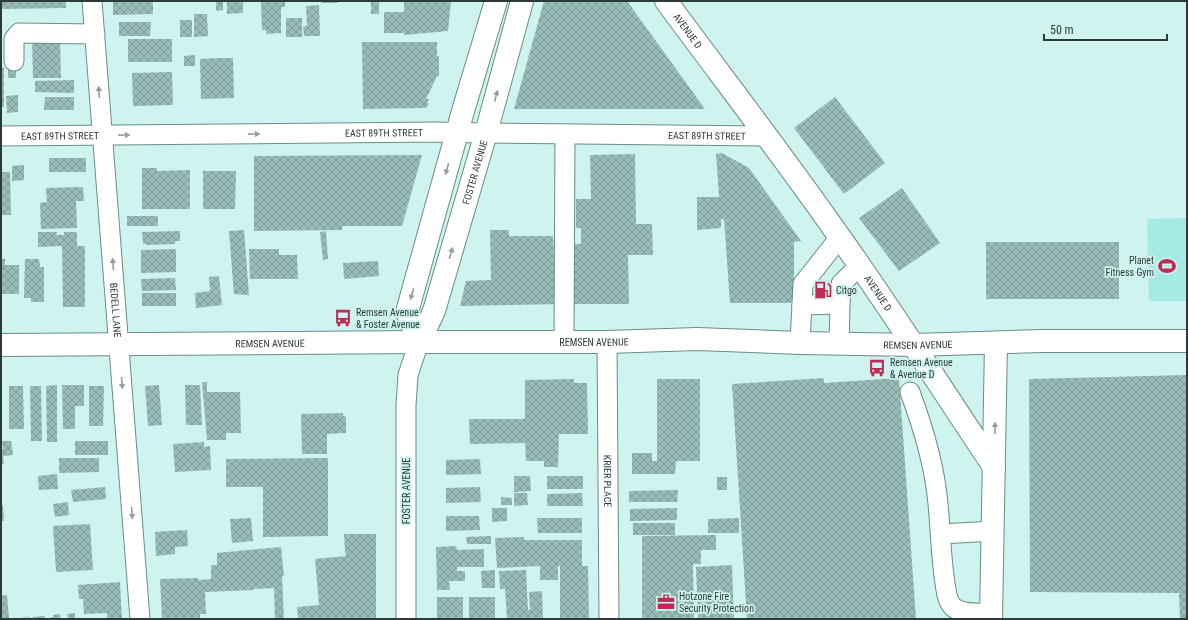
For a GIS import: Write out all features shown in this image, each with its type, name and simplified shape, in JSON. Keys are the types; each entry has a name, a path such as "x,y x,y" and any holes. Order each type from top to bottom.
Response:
{"main road":[{"path":"419,342 407,312 463,111 496,1"},
{"name":"FOSTER AVENUE","path":"419,342 434,311 486,133 522,1"},
{"name":"AVENUE D","path":"666,1 840,237 914,345 994,467"},
{"name":"REMSEN AVENUE","path":"1,345 607,342 697,339 914,345 1042,341 1187,341"},
{"path":"991,616 996,343"}],"street":[{"name":"BEDELL LANE","path":"92,1 140,619"},
{"path":"487,1 488,27"},
{"path":"14,61 14,39 19,33 95,34"},
{"name":"EAST 89TH STREET","path":"1,136 458,132 766,136"},
{"path":"564,342 565,134"},
{"path":"800,343 803,284 840,237"},
{"path":"821,261 840,297"},
{"path":"839,344 841,284 860,266"},
{"path":"802,305 840,297"},
{"name":"FOSTER AVENUE","path":"406,619 406,405 408,375 419,342"},
{"name":"KRIER PLACE","path":"607,342 609,619"},
{"path":"910,392 930,458 938,503 945,589 947,595 951,603 957,609 966,613 991,616"},
{"path":"941,534 993,530"}],"shaded area":[{"name":"Planet Fitness Gym","path":"1187,218 1187,301 1149,301 1147,219"}],"building":[{"path":"1,1 66,1 66,8 1,9"},
{"path":"113,1 153,1 153,14 113,15"},
{"path":"216,1 223,1 223,10 216,11"},
{"path":"227,1 243,1 243,13 227,14"},
{"path":"261,1 285,1 285,7 281,7 281,33 266,34 266,30 262,30"},
{"path":"322,1 338,1 338,3 322,3"},
{"path":"371,1 379,1 379,14 371,14"},
{"path":"404,1 451,1 448,31 404,35 404,33 384,33 384,12 404,12"},
{"path":"544,1 627,1 705,109 514,109"},
{"path":"319,5 320,36 304,36 303,26 307,26 306,6"},
{"path":"194,14 207,14 208,36 194,37"},
{"path":"286,18 302,18 302,37 286,37"},
{"path":"180,20 192,20 192,37 180,37"},
{"path":"119,22 151,22 150,36 119,36"},
{"path":"60,37 61,78 33,78 32,38"},
{"path":"128,39 172,39 172,62 128,62"},
{"path":"362,42 437,42 439,76 437,76 426,99 429,99 427,103 429,104 426,108 363,109"},
{"path":"195,55 195,66 184,66 184,56"},
{"path":"233,58 234,98 201,99 200,59"},
{"path":"8,64 16,64 16,78 8,78"},
{"path":"1,67 4,68 4,107 1,107"},
{"path":"172,72 173,105 133,106 132,73"},
{"path":"74,80 74,93 35,92 35,81"},
{"path":"18,95 18,112 7,113 6,96"},
{"path":"45,97 74,97 74,110 44,110"},
{"path":"835,97 885,163 844,194 794,128"},
{"path":"722,153 749,168 801,241 794,242 794,300 790,303 730,303 724,219 721,219 721,228 697,230 697,197 719,197 716,154"},
{"path":"635,154 636,224 652,224 653,255 628,255 629,304 567,304 566,244 581,244 581,228 576,228 576,199 591,199 590,155"},
{"path":"422,155 402,226 342,226 342,230 254,231 254,156"},
{"path":"49,158 86,158 86,172 49,172"},
{"path":"24,165 24,180 12,181 12,166"},
{"path":"142,168 157,168 157,171 190,170 190,209 142,209"},
{"path":"203,171 236,171 235,209 203,209"},
{"path":"1,172 10,172 11,215 1,215"},
{"path":"83,187 84,201 76,201 77,228 41,229 40,203 47,202 46,188"},
{"path":"902,188 940,243 899,271 859,218"},
{"path":"127,216 158,216 158,226 127,226"},
{"path":"244,230 249,295 234,294 229,231"},
{"path":"490,230 509,230 509,236 553,236 554,254 564,254 564,304 460,306 466,281 491,280"},
{"path":"180,231 180,241 175,241 175,244 143,244 142,232"},
{"path":"326,231 328,259 323,260 320,232"},
{"path":"38,232 57,232 56,235 64,235 64,232 77,232 77,246 85,246 85,307 63,307 62,246 38,247"},
{"path":"986,242 1119,242 1119,299 986,299"},
{"path":"176,249 176,272 141,273 141,250"},
{"path":"249,249 279,249 279,255 297,255 298,279 250,279"},
{"path":"1,259 5,259 5,265 19,265 19,294 1,294"},
{"path":"25,259 39,259 40,267 44,267 44,302 31,302 31,298 24,298"},
{"path":"378,261 379,276 344,279 343,263"},
{"path":"219,276 222,305 196,308 195,293 210,291 209,277"},
{"path":"175,278 176,290 142,291 141,279"},
{"path":"142,293 176,293 176,306 142,306"},
{"path":"1187,375 1187,619 1180,619 1179,593 1030,592 1029,379"},
{"path":"824,378 824,383 899,378 916,619 747,619 732,384"},
{"path":"574,379 574,383 587,383 588,434 559,434 558,467 544,467 544,461 526,461 525,443 470,444 469,419 525,419 525,380"},
{"path":"657,379 700,379 700,461 676,461 675,474 632,474 632,453 652,453 652,461 657,461"},
{"path":"202,382 207,382 207,392 240,392 241,433 226,433 226,440 207,440"},
{"path":"57,385 57,442 47,442 46,386"},
{"path":"62,385 84,385 84,406 75,406 75,429 63,429"},
{"path":"159,385 162,425 148,426 145,386"},
{"path":"185,385 200,385 202,425 186,425"},
{"path":"9,386 23,386 24,429 9,429"},
{"path":"30,386 41,386 42,441 31,441"},
{"path":"89,386 104,386 103,426 89,426"},
{"path":"343,413 343,416 346,417 346,433 327,434 327,454 302,454 301,414"},
{"path":"2,441 11,441 13,455 3,456 4,464 1,465 1,450 3,449"},
{"path":"75,441 108,441 108,455 75,455"},
{"path":"204,442 204,447 210,446 211,470 175,472 173,444"},
{"path":"59,458 99,458 99,472 59,473"},
{"path":"328,458 328,536 263,537 263,487 226,487 226,459"},
{"path":"480,459 481,474 446,475 446,460"},
{"path":"57,474 58,489 39,490 38,476"},
{"path":"514,476 530,476 531,491 514,492"},
{"path":"547,476 583,476 583,489 547,489"},
{"path":"717,477 727,477 727,490 717,490"},
{"path":"105,487 106,499 73,502 71,490"},
{"path":"480,487 481,502 446,503 446,488"},
{"path":"678,490 677,502 629,502 629,491"},
{"path":"514,493 527,493 528,505 514,506"},
{"path":"582,493 583,506 547,506 547,494"},
{"path":"501,497 512,498 512,505 501,505"},
{"path":"68,502 69,515 55,517 53,504"},
{"path":"1,505 3,505 4,521 1,521"},
{"path":"492,508 507,508 507,521 492,522"},
{"path":"677,508 677,520 630,521 630,509"},
{"path":"446,516 479,516 480,530 446,531"},
{"path":"251,518 253,541 232,543 230,519"},
{"path":"537,518 582,518 582,533 538,533"},
{"path":"739,518 739,533 708,533 708,519"},
{"path":"633,523 675,523 675,535 633,535"},
{"path":"90,524 93,570 56,572 53,526"},
{"path":"187,530 188,546 175,547 175,554 156,556 155,532"},
{"path":"344,534 376,534 376,619 298,619 297,607 319,605 315,559 346,556"},
{"path":"716,535 716,550 701,550 701,564 693,564 694,619 642,619 642,536"},
{"path":"491,536 491,544 467,544 466,537"},
{"path":"524,537 524,540 582,540 582,566 588,566 589,619 560,619 560,566 558,566 558,580 540,580 540,566 497,568 495,538"},
{"path":"456,546 457,550 484,549 484,567 457,567 457,571 465,571 465,581 449,581 450,590 437,590 436,547"},
{"path":"281,547 284,576 282,576 284,619 275,619 274,588 205,592 206,614 200,614 200,619 162,619 160,579 211,579 211,565 217,565 217,553"},
{"path":"732,565 734,619 698,619 696,567"},
{"path":"495,570 495,588 482,588 481,571"},
{"path":"526,570 528,610 530,610 529,592 542,591 543,619 507,619 505,589 500,589 499,571"},
{"path":"120,582 122,619 107,619 107,613 84,614 83,599 79,599 78,585"},
{"path":"7,595 9,619 1,619 1,596"},
{"path":"437,597 463,597 463,619 437,619"},
{"path":"469,597 495,597 495,619 469,619"},
{"path":"75,613 75,619 68,619 67,614"},
{"path":"60,614 61,619 51,619 53,615"},
{"path":"45,616 45,619 33,619 33,617"},
{"path":"30,617 30,619 20,619 20,618"}],"place":[{"name":"Planet Fitness Gym","path":"1167,266"},
{"name":"Citgo","path":"823,290"},
{"name":"Remsen Avenue & Foster Avenue","path":"343,318"},
{"name":"Remsen Avenue & Avenue D","path":"877,368"},
{"name":"Hotzone Fire Security Protection","path":"666,602"}]}
